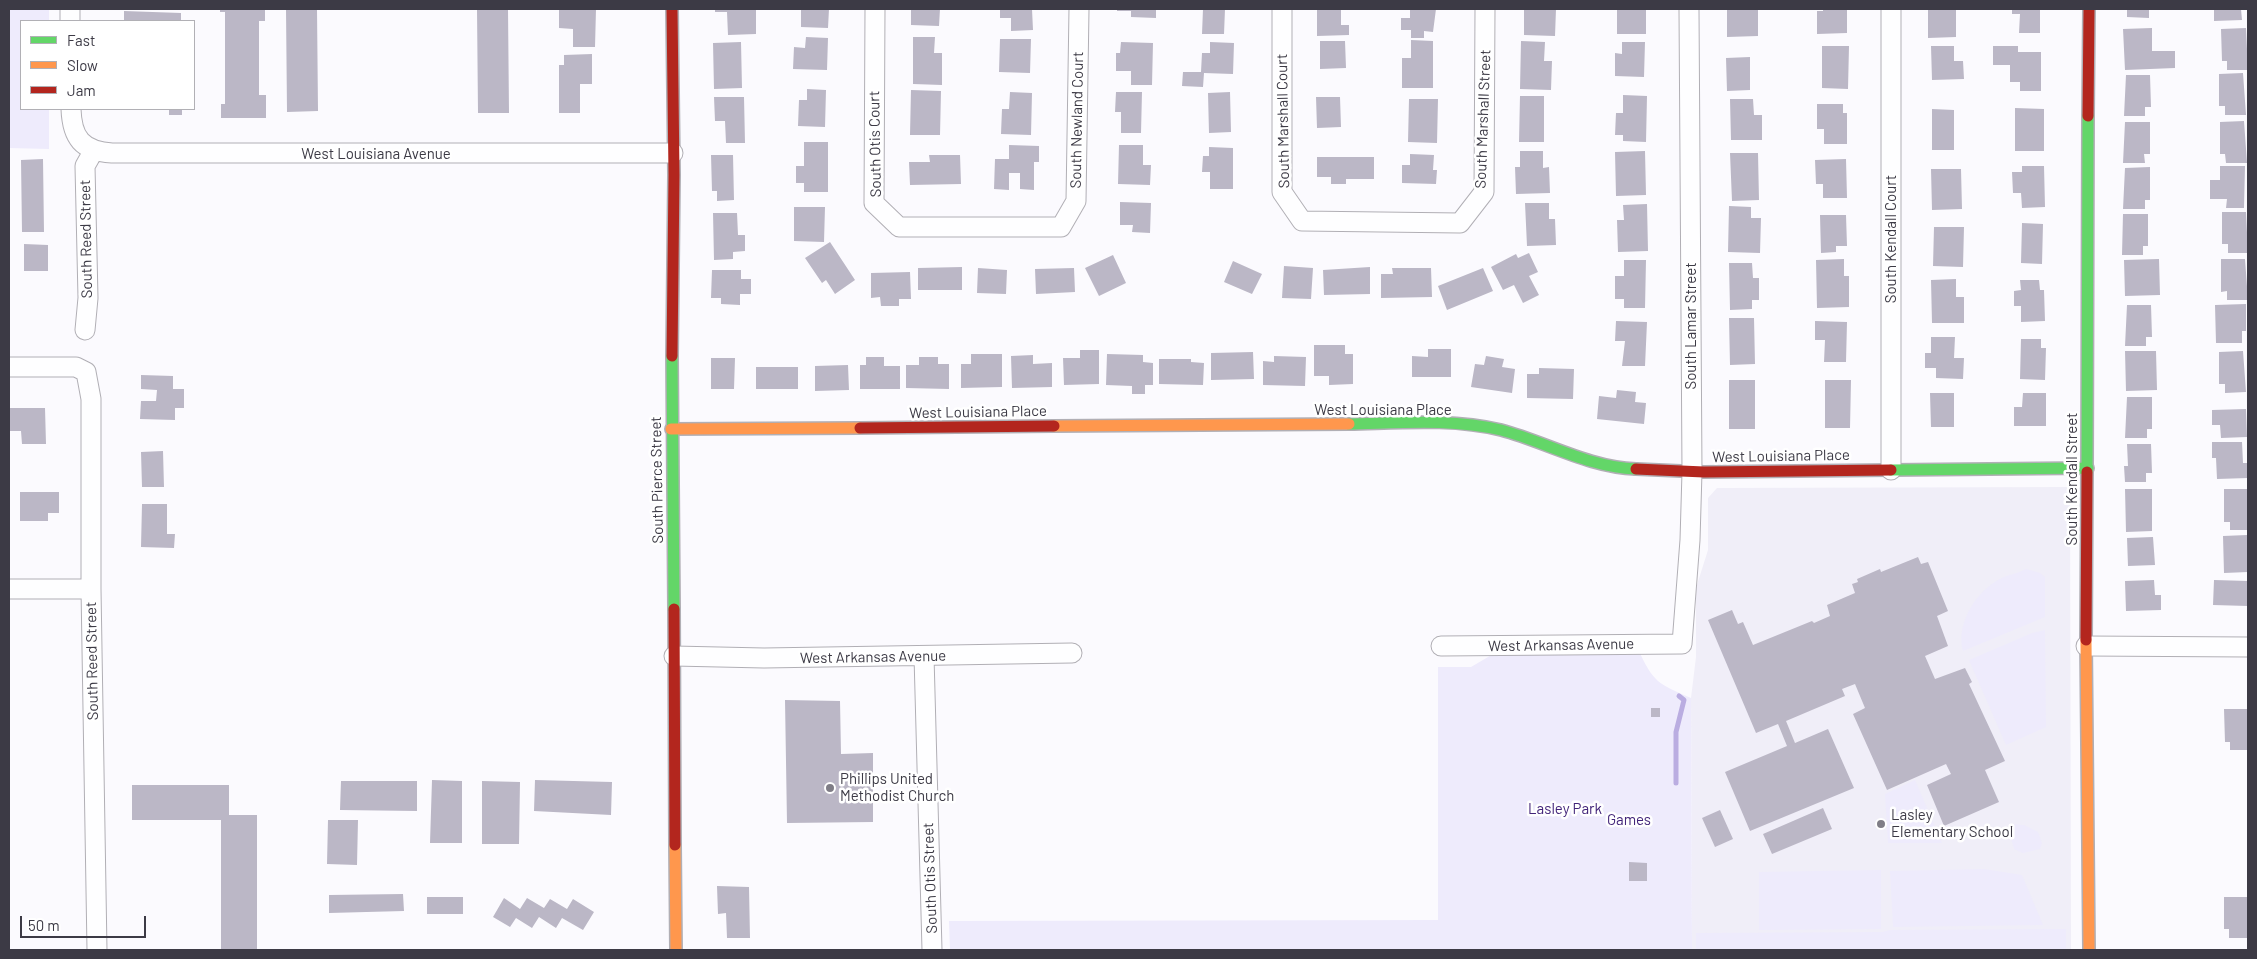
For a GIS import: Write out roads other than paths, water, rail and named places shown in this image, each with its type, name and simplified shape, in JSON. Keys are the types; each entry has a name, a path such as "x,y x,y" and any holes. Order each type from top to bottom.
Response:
{"street":[{"name":"South Pierce Street","path":"672,9 671,429 676,950"},
{"name":"South Otis Court","path":"875,9 874,203 898,226 1062,226"},
{"name":"South Newland Court","path":"1062,226 1076,201 1079,9"},
{"name":"South Marshall Court","path":"1282,9 1282,192 1302,221 1460,223"},
{"name":"South Marshall Street","path":"1460,223 1484,192 1485,9"},
{"name":"South Lamar Street","path":"1682,644 1690,540 1692,472 1689,9"},
{"name":"South Kendall Court","path":"1891,9 1891,470"},
{"name":"South Kendall Street","path":"2089,9 2086,646 2089,950"},
{"path":"71,110 74,131 88,146"},
{"name":"West Louisiana Avenue","path":"88,146 127,154 673,153"},
{"name":"South Reed Street","path":"85,330 88,298 85,166 88,146"},
{"name":"South Reed Street","path":"9,367 76,366 86,372 91,399 91,589 97,950"},
{"name":"West Louisiana Place","path":"671,429 1448,423 1500,430 1602,465 1627,469 1692,472 2088,468"},
{"path":"9,589 91,589"},
{"name":"West Arkansas Avenue","path":"1441,646 1682,644"},
{"path":"2086,646 2248,647"},
{"name":"West Arkansas Avenue","path":"674,656 924,656 1072,653"},
{"name":"South Otis Street","path":"924,656 932,950"}],"waterway":[{"path":"1676,783 1676,732 1684,700 1679,696"}],"place":[{"name":"Phillips United Methodist Church","path":"830,788"},
{"name":"Lasley Elementary School","path":"1881,824"}],"park label":[{"name":"Lasley Park","path":"1565,809"},
{"name":"Games","path":"1629,820"}]}
